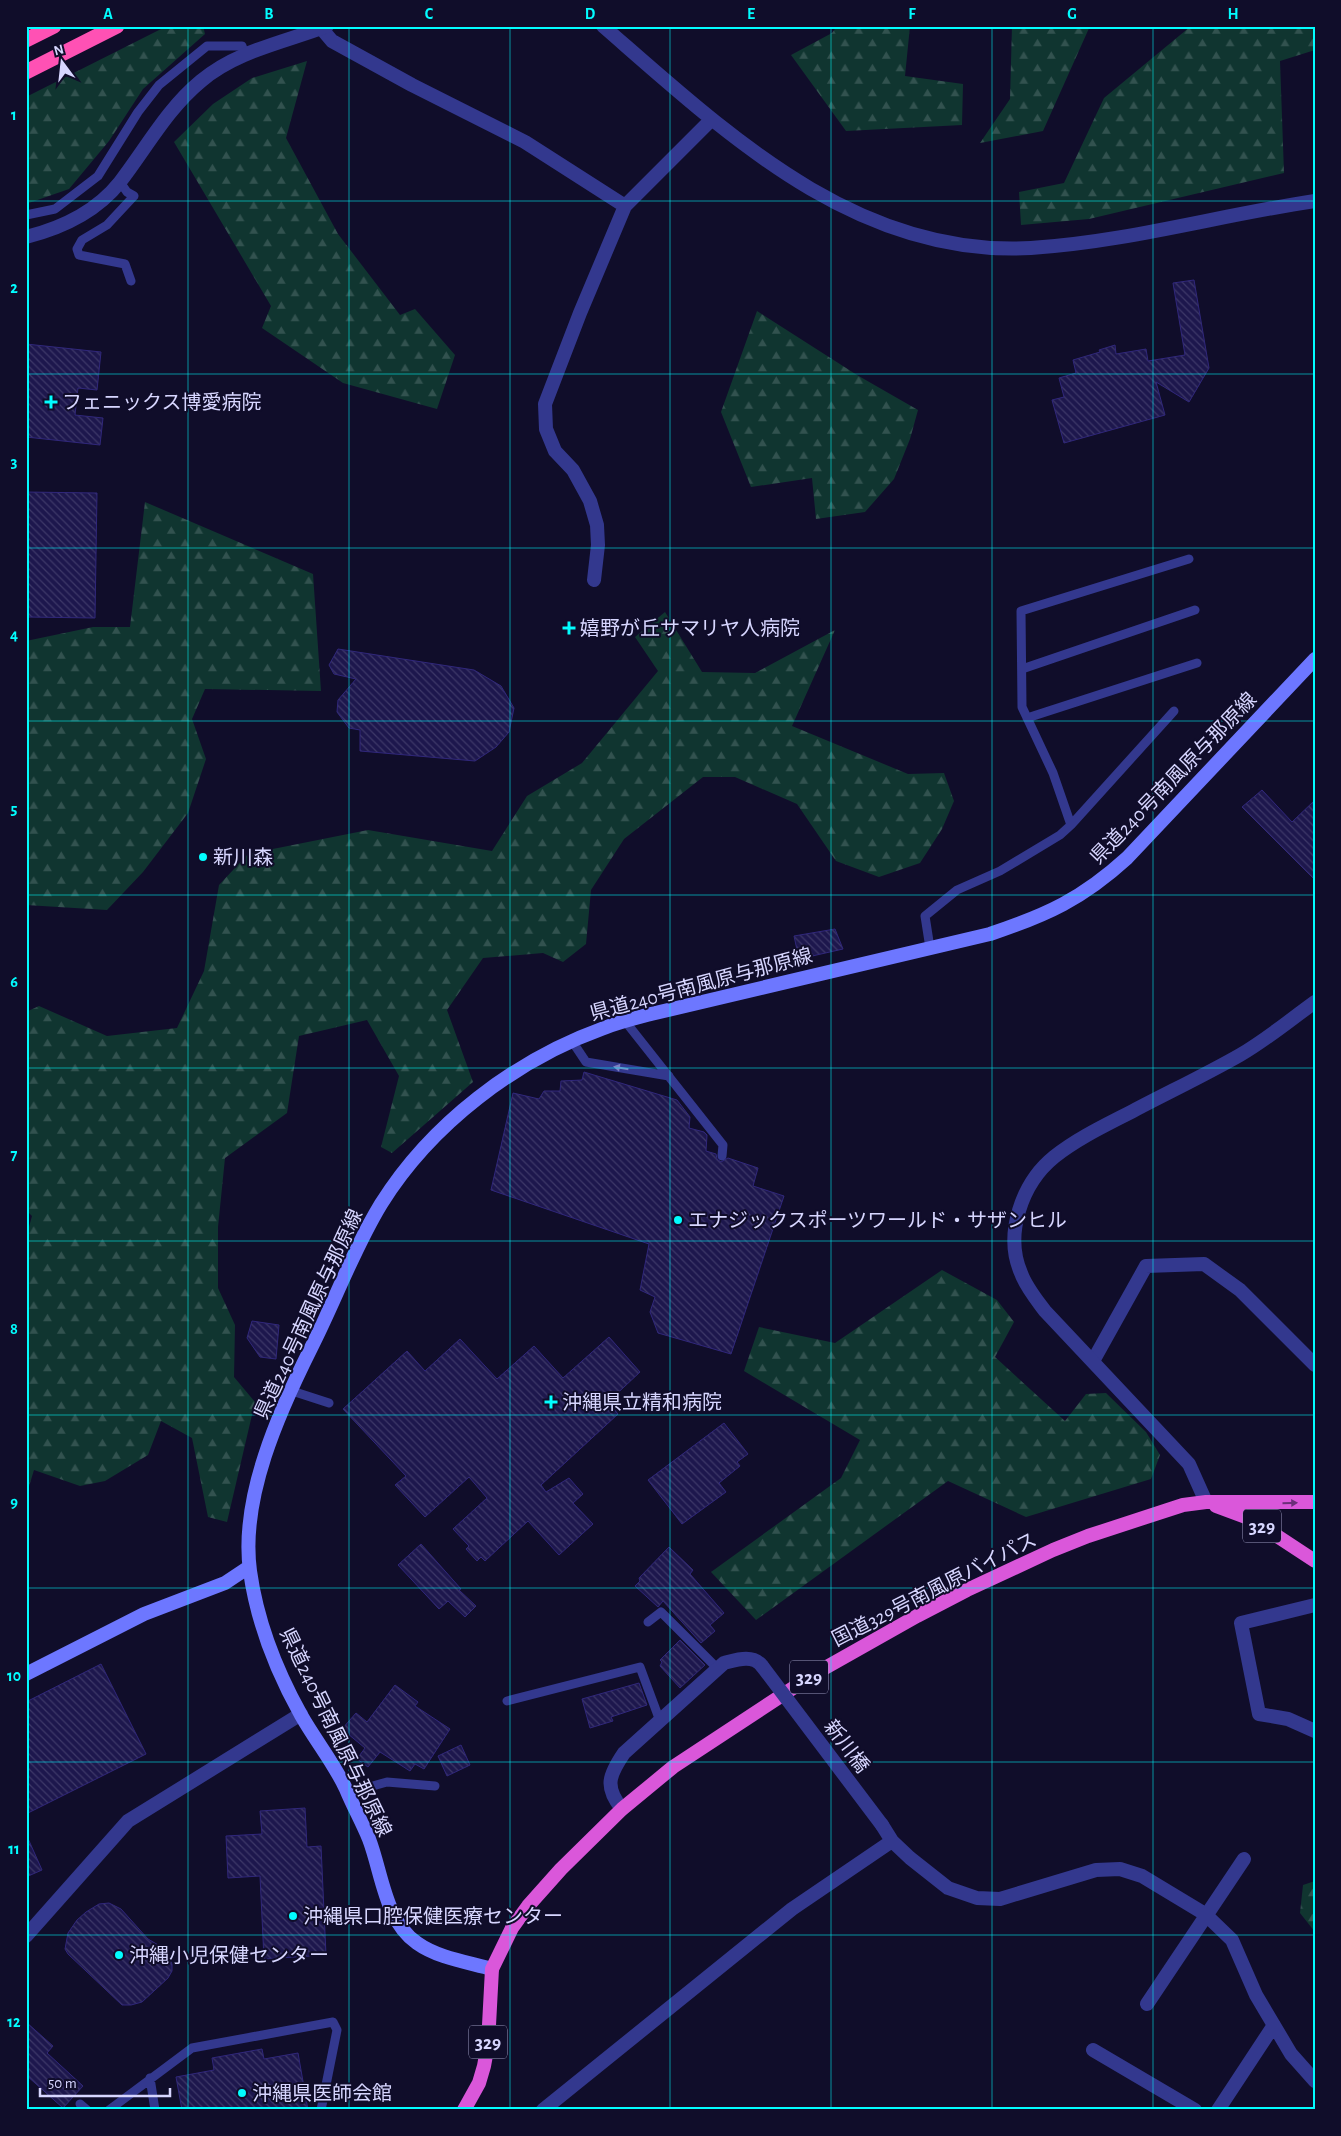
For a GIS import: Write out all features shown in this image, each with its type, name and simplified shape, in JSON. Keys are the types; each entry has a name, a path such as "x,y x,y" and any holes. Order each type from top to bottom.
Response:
{"highway":[{"path":"26,40 54,26"},
{"path":"26,72 117,26"},
{"name":"国道329号南風原バイパス","path":"464,2110 479,2083 484,2066 488,2044 492,1969 512,1928 528,1906 561,1869 622,1809 673,1767 816,1673 917,1616 1018,1566 1080,1540 1175,1508 1206,1502 1315,1502"},
{"name":"329","path":"1206,1502 1251,1519 1315,1561"}],"main road":[{"name":"県道240号南風原与那原線","path":"492,1969 444,1956 424,1948 403,1932 390,1907 368,1838 348,1793 301,1714 271,1653 255,1602 249,1567 249,1529 260,1472 292,1391 348,1266 376,1213 398,1180 440,1132 477,1100 513,1073 572,1041 625,1021 990,934 1034,920 1062,906 1106,876 1185,798 1315,659"},
{"path":"26,1674 144,1614 225,1583 249,1567"}],"street":[{"path":"603,26 711,120 804,185 838,205 877,223 911,234 942,241 985,247 1029,248 1138,234 1315,201"},
{"path":"26,237 46,232 68,223 90,209 120,182 153,133 188,92 203,79 245,55 324,27 332,41 412,85 525,142 626,206"},
{"path":"594,580 598,545 597,525 590,501 573,470 555,451 546,429 545,404 576,321 626,206 711,120"},
{"path":"1206,1502 1189,1464 1045,1311 1020,1273 1015,1252 1015,1228 1020,1204 1035,1178 1053,1158 1084,1137 1242,1054 1315,1002"},
{"path":"1092,1361 1146,1266 1204,1264 1240,1290 1315,1365"},
{"path":"1315,1605 1241,1623 1259,1714 1288,1719 1315,1731"},
{"name":"新川橋","path":"718,1669 724,1663 743,1658 759,1662 892,1840 948,1888 977,1898 1000,1899 1096,1870 1120,1869 1142,1876 1205,1914 1232,1940 1256,1995 1291,2054 1315,2081"},
{"path":"622,1809 615,1801 609,1785 612,1769 624,1753 718,1669"},
{"path":"26,1936 128,1821 301,1714"},
{"path":"544,2110 792,1909 892,1840"},
{"path":"1147,2004 1205,1914 1244,1859"},
{"path":"1218,2110 1274,2025"},
{"path":"1093,2050 1195,2110"}],"lane":[{"path":"26,215 55,209 98,176 138,112 159,85 207,46 242,46 245,55"},
{"path":"120,182 126,192 134,196 107,225 82,240 77,249 79,255 126,264 131,281"},
{"path":"1071,826 1053,773 1022,707 1021,612 1189,559"},
{"path":"1022,668 1195,610"},
{"path":"1027,718 1197,664"},
{"path":"930,948 926,916 957,890 1000,870 1060,835 1071,826 1174,711"},
{"path":"625,1021 723,1145 722,1156"},
{"path":"572,1041 586,1062 669,1076"},
{"path":"292,1391 329,1403"},
{"path":"648,1622 661,1612 718,1669"},
{"path":"507,1701 640,1667 660,1721"},
{"path":"348,1793 386,1782 434,1786"},
{"path":"109,2110 192,2048 333,2022 336,2030 322,2110"},
{"path":"150,2078 155,2110"}],"green space":[{"path":"167,26 203,26 205,34 143,89 109,141 69,189 26,204 26,97"},
{"path":"837,26 910,26 905,76 963,84 962,125 846,131 791,55 832,33"},
{"path":"1012,26 1090,26 1043,131 980,143 1010,99"},
{"path":"1191,26 1315,26 1315,50 1280,61 1284,173 1089,219 1021,225 1019,192 1064,183 1104,98"},
{"path":"307,61 286,138 338,234 400,315 415,309 455,355 437,409 343,383 262,328 271,306 174,142 213,104 252,78"},
{"path":"757,311 857,375 918,410 910,439 894,479 865,512 816,519 812,478 751,487 721,412"},
{"path":"145,502 313,574 321,691 205,689 192,719 206,759 188,813 143,872 107,910 26,905 26,641 93,627 130,627"},
{"path":"665,612 702,672 755,673 835,630 792,726 908,774 944,773 954,801 942,829 920,863 879,877 836,861 797,804 735,777 703,777 624,839 591,890 586,944 563,962 543,953 483,958 447,1010 473,1082 392,1153 381,1147 399,1076 367,1020 299,1036 287,1113 225,1158 218,1227 218,1288 235,1325 234,1377 255,1402 227,1522 208,1517 192,1438 161,1421 148,1455 105,1481 80,1486 34,1470 26,1496 26,1238 32,1216 26,1210 26,1012 39,1006 107,1036 177,1028 204,971 219,885 248,854 368,830 492,851 527,796 582,763 658,671 635,637"},
{"path":"942,1270 997,1300 1014,1322 995,1357 1065,1421 1086,1394 1106,1393 1146,1432 1160,1455 1151,1479 1026,1517 948,1481 756,1620 711,1572 841,1478 860,1440 744,1371 759,1327 835,1343"},
{"path":"1315,1881 1315,1932 1300,1913 1303,1885"}],"building":[{"path":"1194,280 1209,368 1189,402 1156,382 1165,415 1064,443 1052,400 1064,397 1059,378 1076,373 1073,360 1100,352 1099,350 1115,345 1116,354 1146,349 1148,361 1185,355 1173,283"},
{"name":"フェニックス博愛病院","path":"26,344 101,352 97,390 78,388 75,415 103,418 100,445 26,437"},
{"path":"26,492 97,493 95,618 26,617"},
{"path":"338,649 474,670 501,686 514,708 509,732 496,747 475,761 360,751 360,730 349,728 337,712 338,700 356,679 334,674 329,665"},
{"path":"1262,790 1292,822 1315,800 1315,880 1242,807"},
{"path":"835,929 843,949 799,959 794,936"},
{"name":"エナジックスポーツワールド・サザンヒル","path":"584,1072 677,1100 690,1117 689,1128 704,1132 707,1135 706,1151 716,1154 717,1159 721,1162 728,1158 758,1168 753,1186 784,1196 731,1354 658,1333 650,1312 655,1297 640,1290 649,1244 491,1190 513,1093 539,1099 544,1091 560,1091 561,1081 582,1080"},
{"path":"252,1321 279,1325 276,1359 260,1357 247,1338"},
{"path":"609,1337 640,1372 608,1402 618,1414 541,1485 546,1492 569,1478 583,1494 573,1503 593,1524 559,1555 528,1521 485,1561 481,1557 477,1561 466,1549 469,1546 453,1529 487,1498 469,1477 425,1517 395,1485 406,1476 343,1409 407,1351 425,1371 460,1339 497,1379 534,1346 563,1378"},
{"path":"724,1423 748,1454 737,1462 740,1466 719,1483 726,1492 682,1524 648,1480"},
{"path":"421,1544 461,1589 459,1590 476,1606 465,1617 448,1601 439,1609 398,1565"},
{"path":"669,1547 693,1570 690,1574 724,1613 710,1625 715,1631 701,1643 663,1601 658,1607 635,1586 640,1581 639,1578"},
{"path":"680,1640 705,1665 680,1688 660,1666 662,1662 660,1660"},
{"path":"101,1664 146,1754 26,1814 26,1702"},
{"path":"639,1683 647,1705 611,1717 613,1721 590,1728 582,1699"},
{"path":"395,1685 418,1702 415,1706 450,1729 424,1769 415,1764 410,1771 380,1752 368,1767 357,1759 365,1748 342,1729 356,1713 367,1722"},
{"path":"461,1745 470,1765 447,1776 438,1756"},
{"name":"沖縄県口腔保健医療センター","path":"305,1808 307,1847 321,1846 326,1955 264,1959 260,1876 228,1878 226,1836 262,1834 260,1811"},
{"path":"26,1834 42,1870 26,1877"},
{"name":"沖縄小児保健センター","path":"109,1903 121,1909 148,1939 165,1949 172,1964 172,1971 168,1978 142,2002 122,2005 65,1949 68,1933 77,1920 99,1904"},
{"path":"26,2022 53,2046 47,2053 83,2086 63,2108 26,2075"},
{"name":"沖縄県医師会館","path":"262,2049 264,2059 298,2053 308,2110 182,2110 176,2077 214,2070 212,2058"}],"place":[{"name":"フェニックス博愛病院","path":"51,402"},
{"name":"嬉野が丘サマリヤ人病院","path":"569,628"},
{"name":"新川森","path":"203,857"},
{"name":"エナジックスポーツワールド・サザンヒル","path":"678,1220"},
{"name":"沖縄県立精和病院","path":"551,1402"},
{"name":"沖縄県口腔保健医療センター","path":"293,1916"},
{"name":"沖縄小児保健センター","path":"119,1955"},
{"name":"沖縄県医師会館","path":"242,2093"}]}
